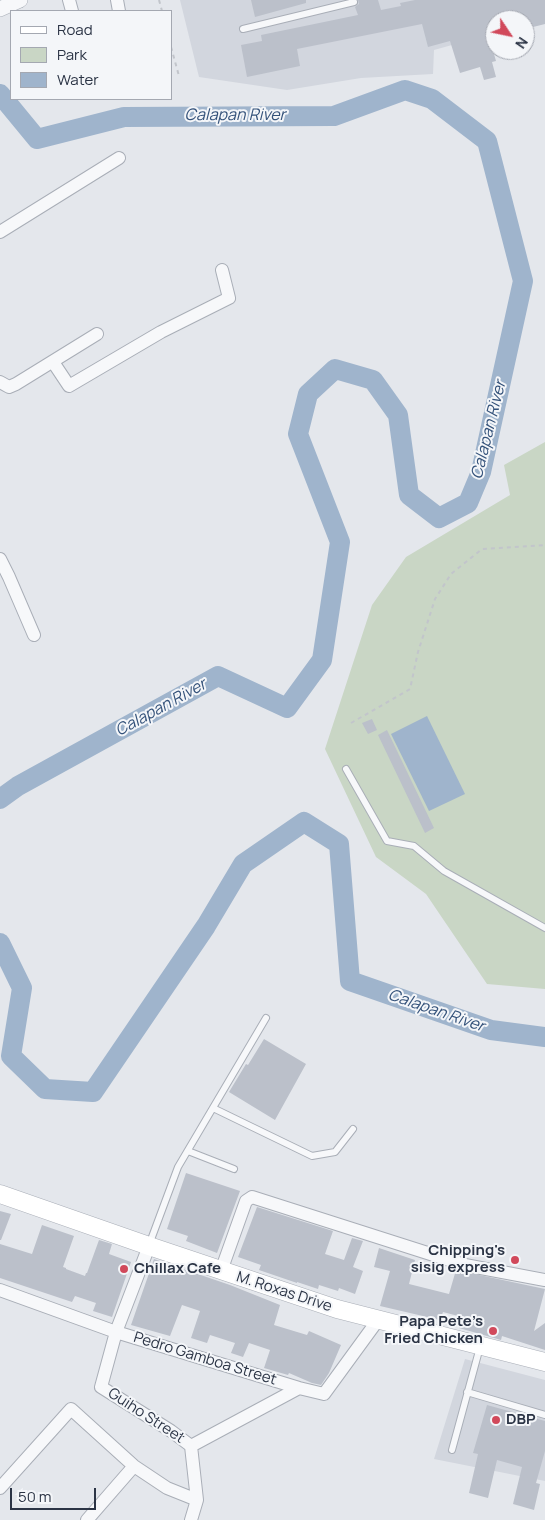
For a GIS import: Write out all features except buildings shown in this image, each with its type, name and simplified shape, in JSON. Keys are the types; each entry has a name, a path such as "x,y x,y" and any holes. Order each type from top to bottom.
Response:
{"main road":[{"name":"M. Roxas Drive","path":"1,1196 337,1309 545,1362"}],"street":[{"path":"0,9 18,3"},
{"path":"0,232 118,158"},
{"path":"53,362 69,386 161,332 229,298 222,270"},
{"path":"0,382 9,387 97,334"},
{"path":"0,559 5,578 34,636"},
{"path":"222,1271 246,1201 252,1197 465,1264 545,1280"},
{"path":"116,1332 149,1246"},
{"name":"Pedro Gamboa Street","path":"0,1290 116,1332 324,1394 378,1320"},
{"name":"Guiho Street","path":"116,1332 101,1386 191,1446"},
{"path":"191,1520 197,1500 191,1446 299,1388"},
{"path":"0,1488 71,1409 134,1466 167,1488 197,1500"},
{"path":"88,1520 134,1466"}],"lane":[{"path":"242,29 354,2"},
{"path":"346,769 387,841 414,846 444,871 545,928"},
{"path":"149,1246 178,1167 266,1018"},
{"path":"213,1108 312,1156 334,1152 353,1129"},
{"path":"188,1150 234,1169"},
{"path":"452,1450 480,1346"},
{"path":"467,1392 545,1415"}],"path":[{"path":"172,51 179,76"},
{"path":"351,723 410,689 418,652 435,599 451,574 482,549 545,545"}],"shaded area":[{"path":"180,0 545,0 535,10 485,10 485,36 434,50 433,74 361,78 287,90 199,77"},
{"name":"DBP","path":"465,1359 545,1380 545,1481 434,1459"}],"green space":[{"path":"545,442 545,989 487,984 426,894 376,857 325,749 372,605 406,557 510,495 504,465"}],"water":[{"path":"427,716 465,794 429,811 391,734"}],"waterway":[{"name":"Calapan River","path":"0,94 37,139 124,117 334,116 405,90 432,99 487,141 523,281 481,472 468,503 439,518 409,495 398,415 373,380 335,369 308,394 298,434 340,542 322,660 287,708 218,676 18,786 0,799"},
{"name":"Calapan River","path":"0,943 22,988 11,1056 45,1089 93,1092 206,926 243,864 304,822 339,844 350,981 491,1030 545,1037"}],"place":[{"name":"Chipping's sisig express","path":"515,1260"},
{"name":"Chillax Cafe","path":"124,1269"},
{"name":"Papa Pete’s Fried Chicken","path":"493,1331"},
{"name":"DBP","path":"496,1420"}]}
